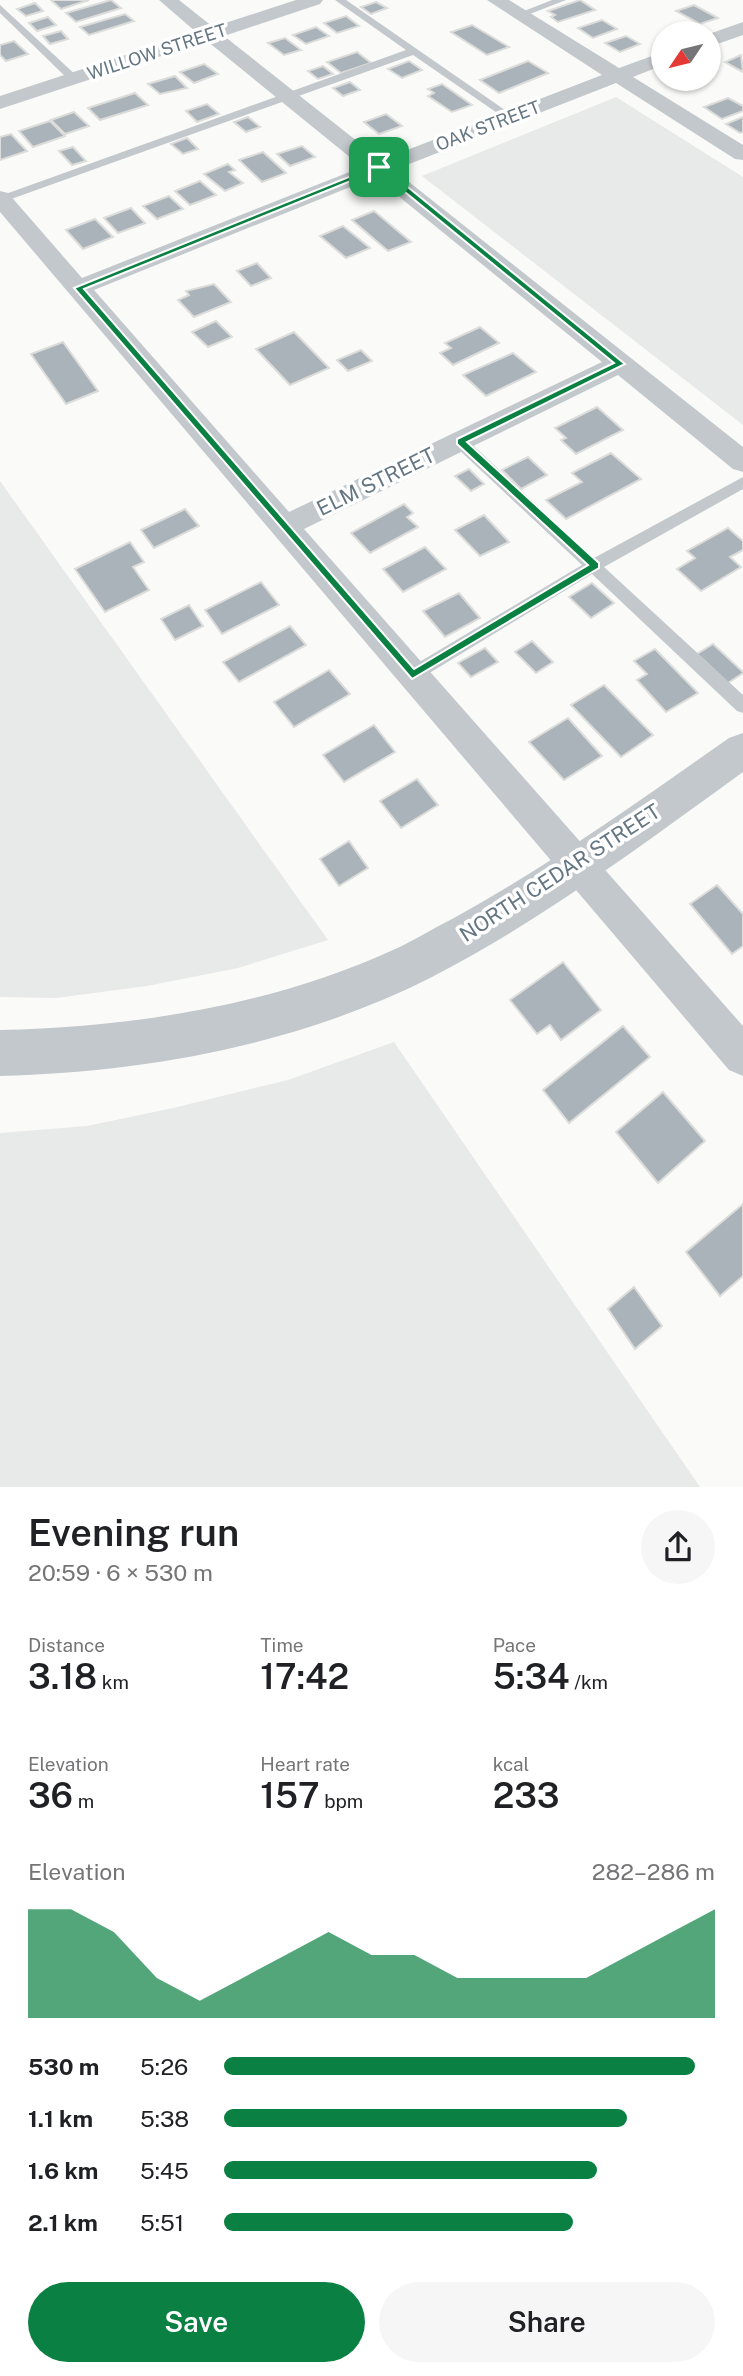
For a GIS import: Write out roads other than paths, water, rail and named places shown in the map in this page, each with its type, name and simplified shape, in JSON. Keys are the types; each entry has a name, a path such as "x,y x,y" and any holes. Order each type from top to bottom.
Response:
{"street":[{"path":"168,0 743,462"},
{"name":"WILLOW STREET","path":"0,103 314,0"},
{"path":"496,0 617,76 738,146"},
{"path":"721,36 743,27"},
{"name":"OAK STREET","path":"78,288 379,167 651,63"},
{"path":"1,199 743,1056"},
{"name":"ELM STREET","path":"283,527 620,364"},
{"name":"NORTH CEDAR STREET","path":"0,1053 52,1053 126,1046 198,1035 303,1007 402,968 498,917 579,865 743,750"}],"lane":[{"path":"340,0 510,117"},
{"path":"519,15 561,0"},
{"path":"0,8 74,79"},
{"path":"1,199 414,51"},
{"path":"460,442 595,565 743,706"},
{"path":"412,675 595,565 743,482"}]}
